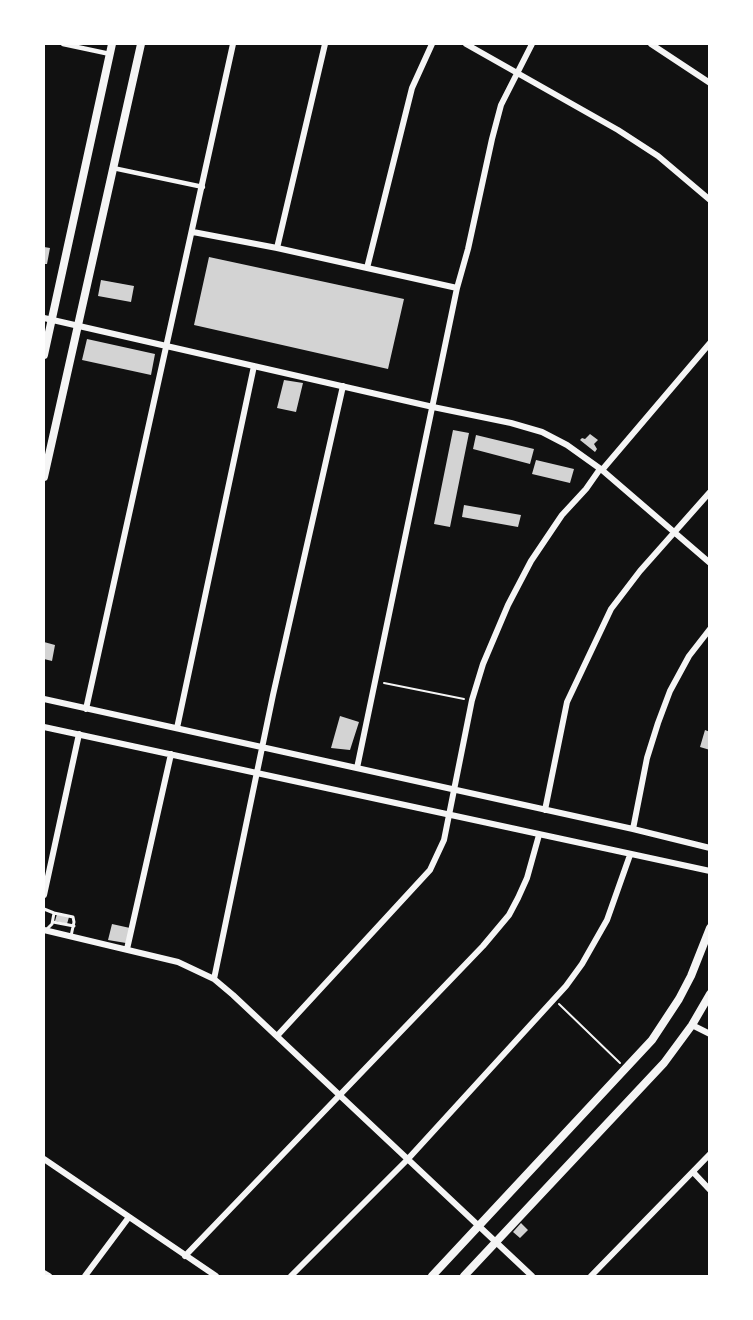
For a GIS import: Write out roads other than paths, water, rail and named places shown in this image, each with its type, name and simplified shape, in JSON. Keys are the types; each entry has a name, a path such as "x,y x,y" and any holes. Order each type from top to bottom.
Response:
{"street":[{"path":"63,44 110,54"},
{"path":"44,355 47,319 112,44"},
{"path":"44,477 141,44"},
{"path":"86,709 233,44"},
{"path":"277,248 325,44"},
{"path":"367,268 412,88 432,44"},
{"path":"466,44 618,130 658,156 710,200"},
{"path":"357,768 457,288 497,119 516,72 532,44"},
{"path":"651,44 710,82"},
{"path":"113,168 202,188"},
{"path":"193,232 457,288"},
{"path":"47,319 511,423 542,432 567,444 601,469 710,563"},
{"path":"277,1036 430,870 444,840 472,700 483,664 503,615 531,561 562,515 710,342"},
{"path":"177,728 254,366"},
{"path":"214,979 257,772 343,386"},
{"path":"545,810 567,702 611,609 640,571 710,492"},
{"path":"633,829 647,758 670,691 689,656 710,629"},
{"path":"44,699 710,848"},
{"path":"44,727 710,871"},
{"path":"44,895 79,735"},
{"path":"127,950 171,754"},
{"path":"185,1256 483,946 509,915 526,878 540,835"},
{"path":"291,1276 407,1160 554,999 582,964 607,920 630,855"},
{"path":"432,1276 652,1040 679,999 710,928"},
{"path":"44,930 178,962 214,979 532,1276"},
{"path":"464,1276 646,1084 692,1024 710,994"},
{"path":"692,1024 710,1034"},
{"path":"591,1276 710,1154"},
{"path":"44,1159 216,1276"},
{"path":"693,1172 710,1190"},
{"path":"86,1276 129,1217"},
{"path":"44,1273 49,1276"}],"lane":[{"path":"44,909 73,917 72,936"},
{"path":"44,930 53,922 54,913"},
{"path":"53,922 74,926"}]}
